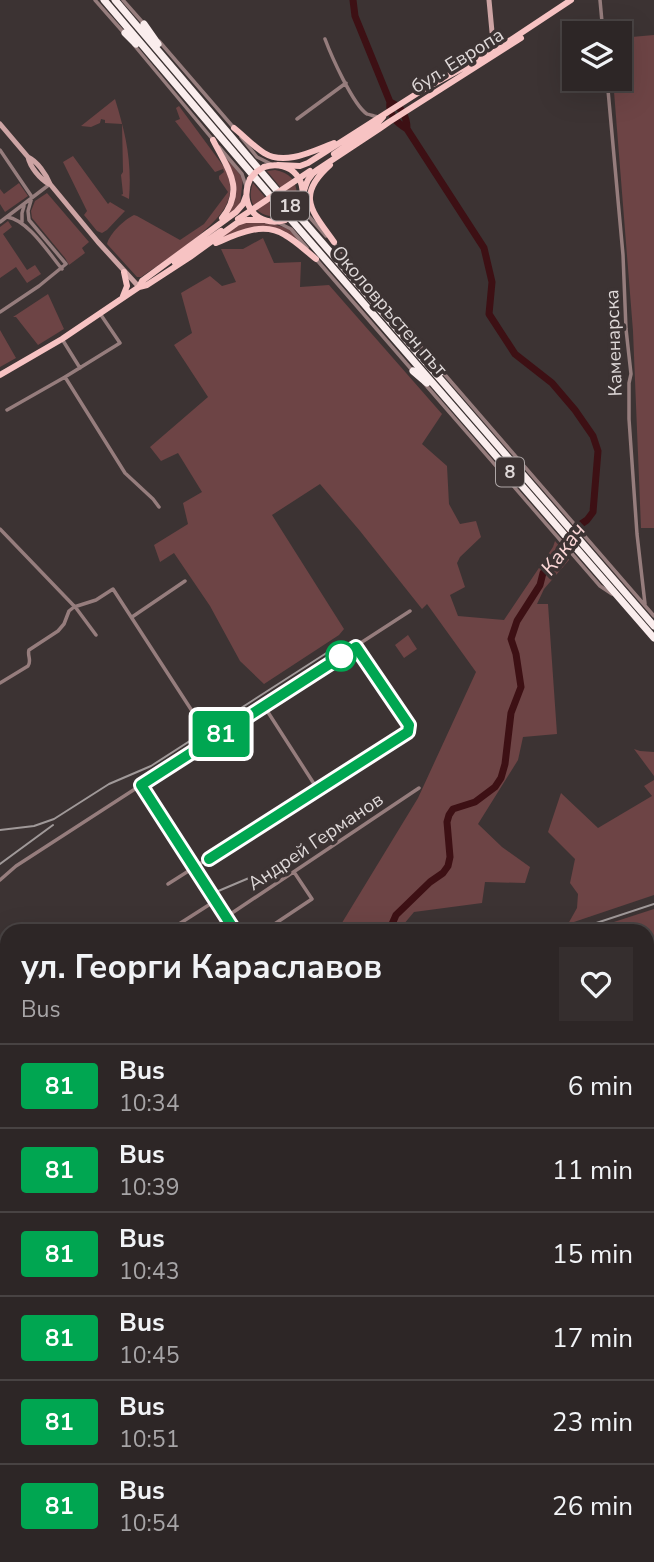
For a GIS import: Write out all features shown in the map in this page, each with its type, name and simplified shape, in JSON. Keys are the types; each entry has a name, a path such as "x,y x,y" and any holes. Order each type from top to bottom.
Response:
{"highway":[{"name":"Околовръстен път","path":"104,0 459,412 578,544 653,621"},
{"name":"Околовръстен път","path":"115,0 481,427 565,529"},
{"path":"144,24 178,74"},
{"path":"125,33 164,71"},
{"path":"433,361 453,395"},
{"name":"8","path":"413,370 459,412"},
{"name":"Околовръстен път","path":"578,544 654,639"}],"main road":[{"path":"489,0 495,53"},
{"name":"бул. Европа","path":"303,195 307,180 312,174 405,102 424,89 495,53 571,0"},
{"name":"бул. Европа","path":"276,165 304,165 365,126 409,109 577,0"},
{"name":"бул. Европа","path":"183,256 384,118"},
{"path":"0,124 44,181 50,184 139,287"},
{"path":"233,128 266,154 278,158 299,156 342,141"},
{"path":"214,140 231,171 234,184 230,207 214,228"},
{"path":"334,242 311,208 310,192 316,179 341,154"},
{"path":"0,375 62,339 139,287 147,285 237,223 246,220 281,221 293,215 299,209 303,195 302,185 295,174 288,168 276,165 256,172 250,179 241,207 142,281 139,287"},
{"path":"246,192 250,209 263,220"},
{"path":"201,250 236,234 268,229 283,233 316,259"},
{"path":"165,265 183,256"},
{"path":"164,274 183,256"},
{"path":"120,301 127,286 124,272"}],"street":[{"path":"95,0 243,174 246,192"},
{"path":"123,0 257,156 276,165"},
{"path":"600,0 602,21"},
{"path":"326,39 333,59 355,99 366,113 384,118"},
{"path":"297,119 346,83"},
{"name":"Каменарска","path":"608,91 623,255 631,374 629,419 645,606"},
{"path":"365,126 366,113"},
{"path":"0,150 32,197"},
{"path":"0,222 50,184"},
{"path":"303,195 306,213 334,242 433,361 565,529 645,606 653,621"},
{"path":"32,197 28,211 29,220 65,262 64,267"},
{"path":"23,223 24,204"},
{"path":"7,217 23,223 64,267"},
{"name":"8","path":"281,221 291,229 413,370"},
{"path":"0,312 64,267"},
{"path":"7,410 120,343 100,314"},
{"path":"62,339 80,368"},
{"path":"413,370 565,529"},
{"path":"65,377 125,473 159,507"},
{"path":"0,529 74,607 96,635"},
{"path":"131,617 185,581"},
{"path":"0,683 29,665 30,648 58,631 69,611 96,600 113,589 194,713"},
{"path":"0,880 16,866 410,611"},
{"path":"168,884 408,732 410,728 356,647"},
{"path":"264,706 318,790"},
{"path":"141,785 230,924"},
{"name":"Андрей Германов","path":"226,917 419,788"},
{"path":"274,924 312,899 294,872"},
{"path":"178,924 215,901"}],"shaded area":[{"path":"654,35 654,528 641,528 633,331 614,91 632,91 632,37"},
{"path":"115,99 122,124 105,123 105,120 101,119 100,123 91,127 81,126"},
{"path":"179,106 224,167 230,194 213,223 176,253 137,277 107,244 122,223 134,215 180,240 204,224 228,192 219,179 223,169 215,172 175,121 180,119 176,108"},
{"path":"122,124 130,172 129,199 121,195"},
{"path":"223,154 243,178 240,205 227,216 234,178"},
{"path":"73,156 108,204 110,202 125,211 102,233 97,231 84,215 87,211 63,162"},
{"path":"275,170 287,174 294,182 297,192 295,205 267,171"},
{"path":"19,183 28,196 5,212 0,204 0,189 4,194"},
{"path":"253,183 281,216 266,215 256,209 251,197"},
{"path":"47,193 89,242 82,248 85,253 69,265 32,218 31,211 35,201"},
{"path":"8,221 12,227 3,234 27,270 35,265 41,274 27,283 16,267 0,278 0,227"},
{"path":"243,222 266,223 288,229 303,246 269,227 221,237"},
{"path":"263,238 274,263 301,262 300,287 329,285 442,414 422,444 447,466 449,504 460,524 476,521 481,537 457,563 465,587 450,595 458,616 504,620 555,541 568,556 569,560 544,589 537,604 548,604 557,734 523,737 518,760 478,824 502,847 530,867 525,883 485,882 482,903 414,912 404,924 341,924 418,798 476,672 427,604 422,609 320,484 272,515 344,629 339,635 264,684 240,661 210,606 174,553 160,562 154,545 188,524 183,503 202,492 178,453 161,461 150,447 208,397 174,345 192,333 181,293 210,276 222,286 236,282 221,249 243,249"},
{"path":"48,294 64,329 38,345 16,317 13,317"},
{"path":"0,330 16,358 0,367"},
{"path":"408,635 417,649 404,658 395,645"},
{"path":"634,749 654,752 654,776"},
{"path":"654,780 654,895 568,924 577,908 578,894 570,883 575,859 548,832 561,793 598,828 652,796 644,786"},
{"path":"654,909 654,924 608,924"}],"waterway":[{"name":"Какач","path":"353,0 355,16 390,102 392,115 407,129"},
{"name":"Какач","path":"390,102 403,113 407,129 484,248 492,282 489,314 515,354 552,383 575,410 593,436 598,451 593,512 587,520 571,531 543,573 540,585 517,621 511,639 521,687 511,713 501,778 495,787 475,802 453,809 447,822 450,857 448,866 396,915 392,924"}],"railway":[{"path":"0,830 34,826 54,819 109,784 151,766 342,643"},
{"path":"0,864 53,825"},
{"path":"216,892 249,878"},
{"path":"593,924 654,904"}],"bus line":[{"name":"81","path":"209,859 408,732 409,725 356,647 141,785 231,924"}]}
